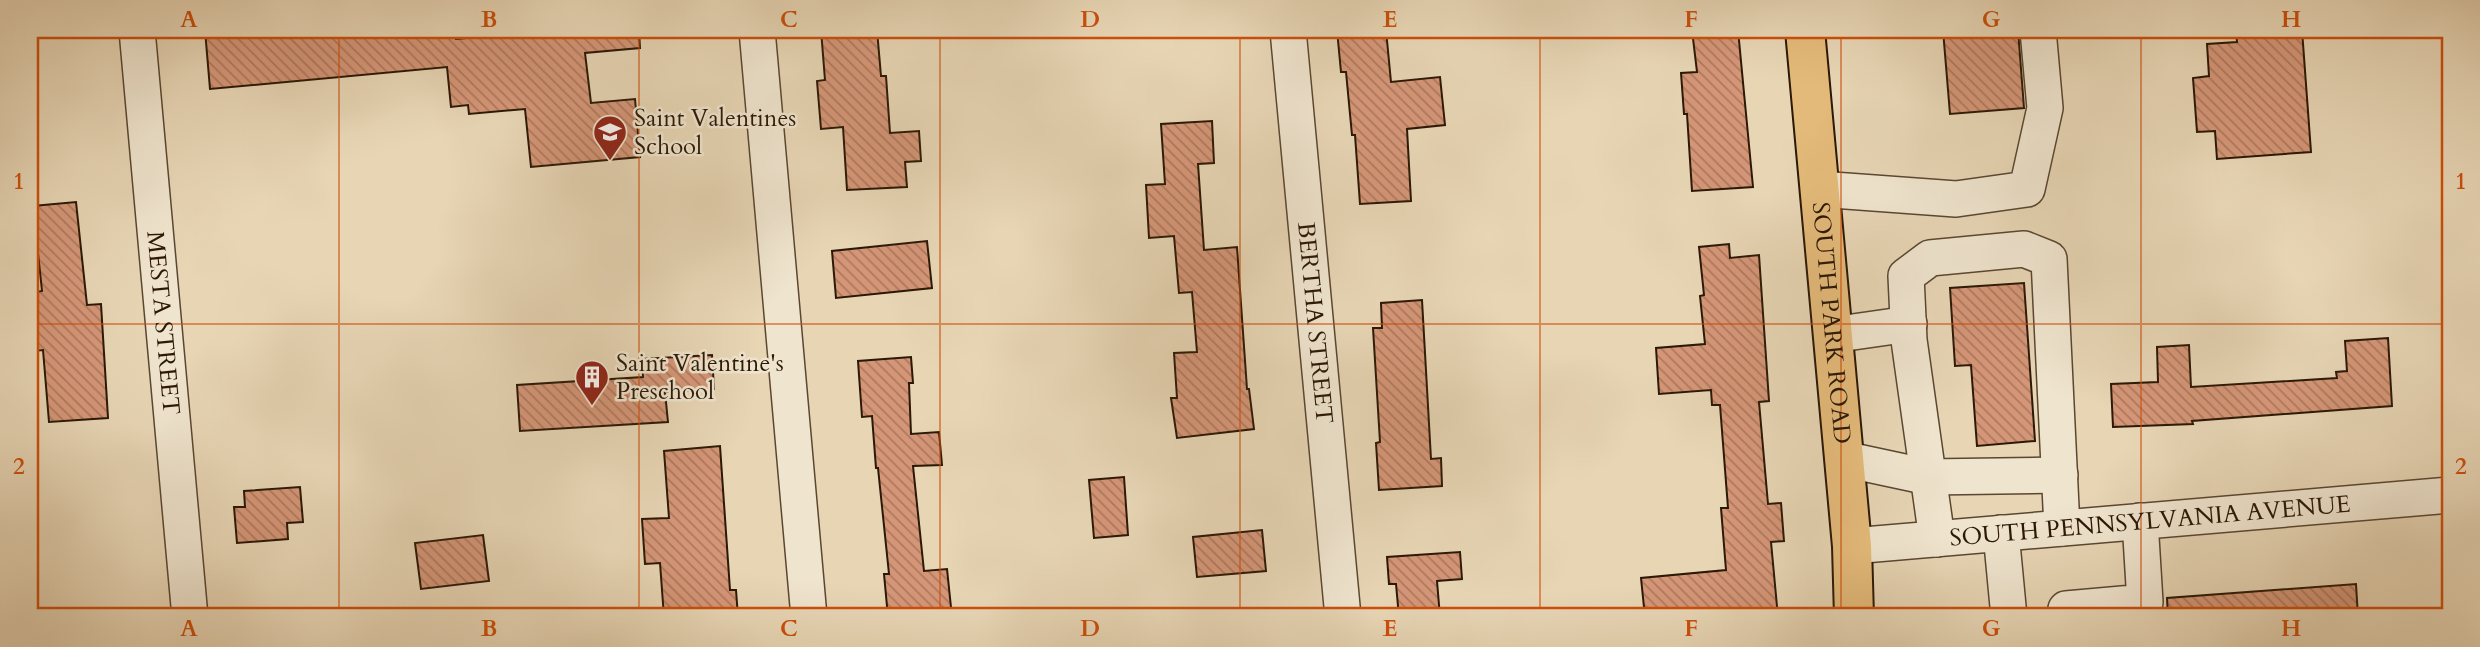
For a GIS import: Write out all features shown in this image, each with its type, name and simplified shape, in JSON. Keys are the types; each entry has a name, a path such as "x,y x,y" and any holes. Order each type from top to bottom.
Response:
{"main road":[{"name":"SOUTH PARK ROAD","path":"1804,30 1852,546 1854,617"}],"street":[{"name":"MESTA STREET","path":"137,30 190,617"},
{"path":"757,30 809,617"},
{"name":"BERTHA STREET","path":"1288,30 1343,617"},
{"path":"1819,190 1956,199 2027,189 2045,108 2038,30"},
{"path":"1937,539 1909,324 1906,276 1930,258 2024,249 2049,260 2062,528"},
{"path":"1832,335 1909,324"},
{"path":"1844,459 1928,477 2060,475"},
{"name":"SOUTH PENNSYLVANIA AVENUE","path":"1852,546 2450,495"},
{"path":"2066,617 2066,609 2145,602 2140,521"},
{"path":"2001,533 2009,617"}],"building":[{"path":"205,30 455,30 456,39 563,30 639,30 640,48 585,53 591,103 635,99 640,157 531,167 525,109 469,114 468,105 451,107 447,67 210,89"},
{"path":"821,30 877,30 881,76 886,76 890,133 919,131 921,161 905,162 907,187 847,190 843,127 821,129 817,81 825,80"},
{"path":"1337,30 1386,30 1391,82 1440,77 1445,125 1407,129 1411,201 1360,204 1355,135 1352,135 1346,72 1341,72"},
{"path":"1692,30 1738,30 1753,187 1692,191 1687,114 1684,114 1681,73 1697,72"},
{"path":"1943,30 2018,30 2024,108 1950,114"},
{"path":"2236,30 2302,30 2311,152 2217,159 2215,131 2197,132 2193,78 2209,76 2207,44 2237,42"},
{"path":"1212,121 1214,163 1198,164 1204,250 1237,247 1247,389 1254,429 1177,438 1171,398 1177,398 1174,353 1197,352 1192,292 1179,293 1174,236 1149,238 1146,185 1165,184 1161,124"},
{"path":"76,202 87,305 101,304 108,418 49,422 43,350 35,351 30,296 30,293 42,291 33,206"},
{"path":"927,241 932,288 836,298 832,251"},
{"path":"1729,244 1730,258 1759,255 1769,401 1759,402 1768,504 1781,503 1784,541 1771,542 1778,617 1645,617 1641,578 1726,570 1721,508 1728,508 1720,405 1712,405 1711,390 1659,394 1656,348 1705,344 1699,247"},
{"path":"2024,283 2035,441 1977,446 1971,365 1955,366 1950,288"},
{"path":"1422,300 1431,459 1441,458 1442,486 1379,490 1376,443 1380,442 1373,328 1382,328 1381,303"},
{"path":"2388,338 2392,406 2192,421 2193,424 2113,427 2111,384 2158,382 2157,347 2189,345 2191,387 2337,378 2336,372 2347,371 2345,341"},
{"name":"Saint Valentine's Preschool","path":"712,355 714,389 665,392 668,422 520,431 517,385 643,377 642,359"},
{"path":"911,357 911,434 939,432 942,465 913,466 924,571 947,569 952,617 888,617 884,574 889,574 872,416 862,417 858,361"},
{"path":"720,446 730,590 736,590 738,617 664,617 660,563 645,564 642,519 669,518 664,451"},
{"path":"1124,477 1128,535 1094,538 1089,480"},
{"path":"300,487 303,522 287,523 288,539 237,543 234,507 245,507 244,491"},
{"path":"1262,530 1266,571 1197,577 1193,537"},
{"path":"483,535 489,581 421,589 415,543"},
{"path":"1460,552 1462,579 1437,581 1440,617 1399,617 1396,584 1389,584 1387,557"},
{"path":"2356,584 2358,617 2168,617 2167,598"}],"place":[{"name":"Saint Valentines School","path":"610,162"},
{"name":"Saint Valentine's Preschool","path":"592,407"}]}
